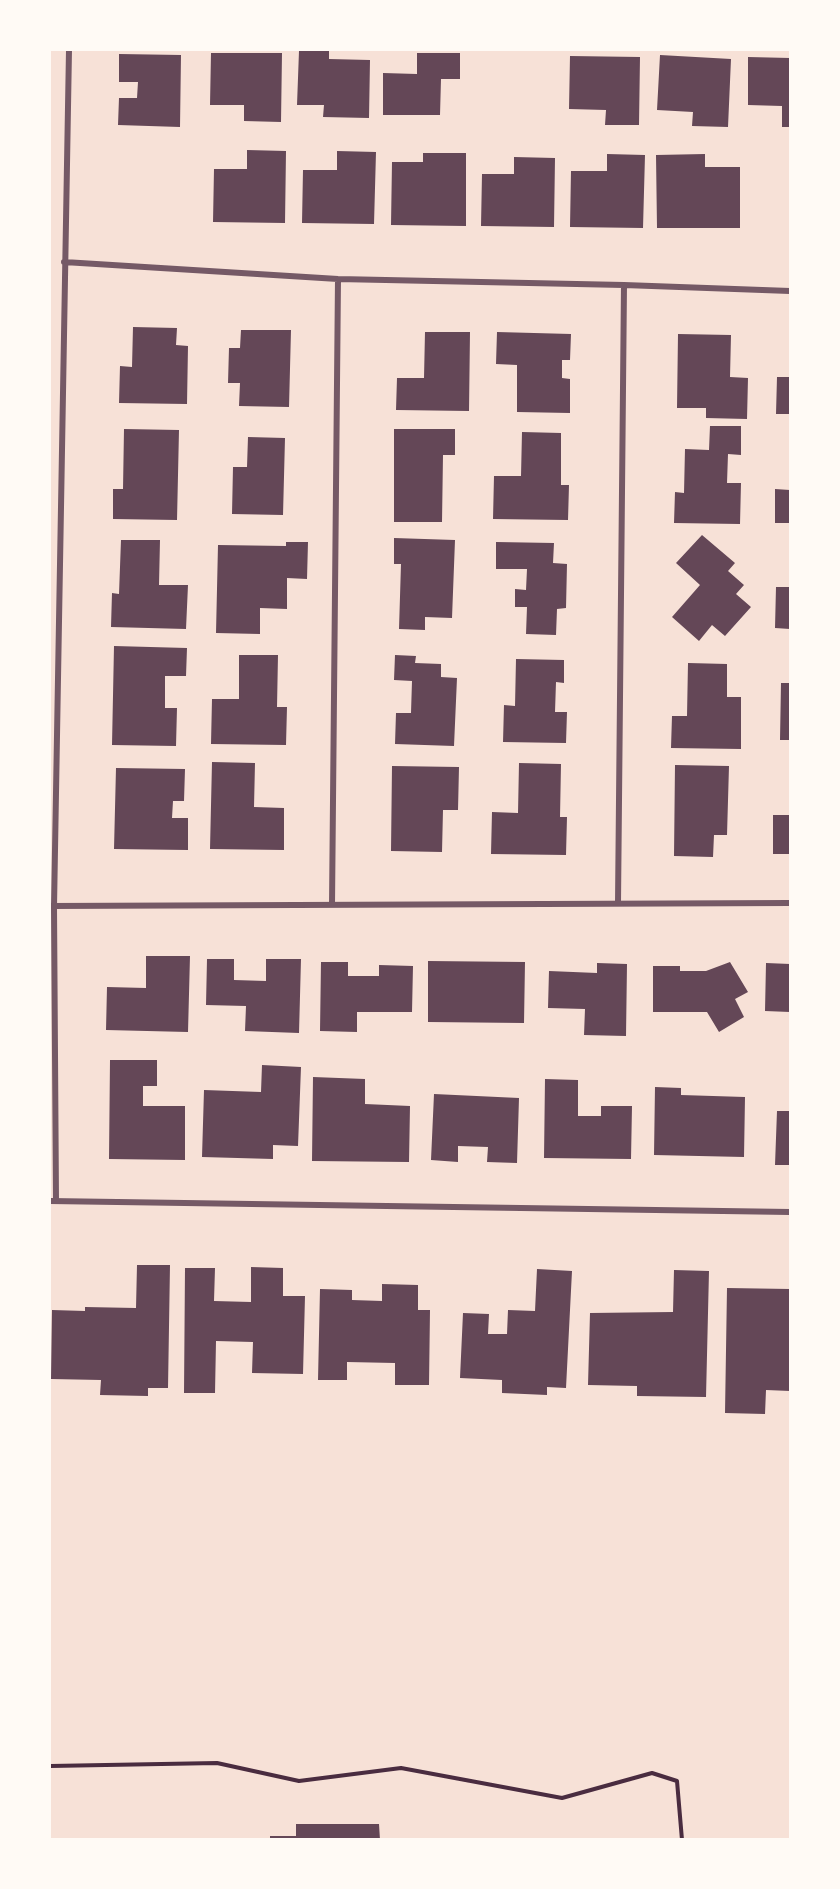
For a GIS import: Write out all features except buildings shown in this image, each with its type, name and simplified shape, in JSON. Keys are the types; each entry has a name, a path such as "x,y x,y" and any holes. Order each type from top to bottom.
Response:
{"street":[{"path":"69,50 52,907 53,1201 790,1212"},
{"path":"64,262 338,279 790,291"},
{"path":"332,905 338,279"},
{"path":"618,903 624,285"},
{"path":"52,907 790,903"}],"path":[{"path":"50,1766 217,1763 299,1781 401,1768 562,1798 652,1773 677,1781 682,1839"}]}
